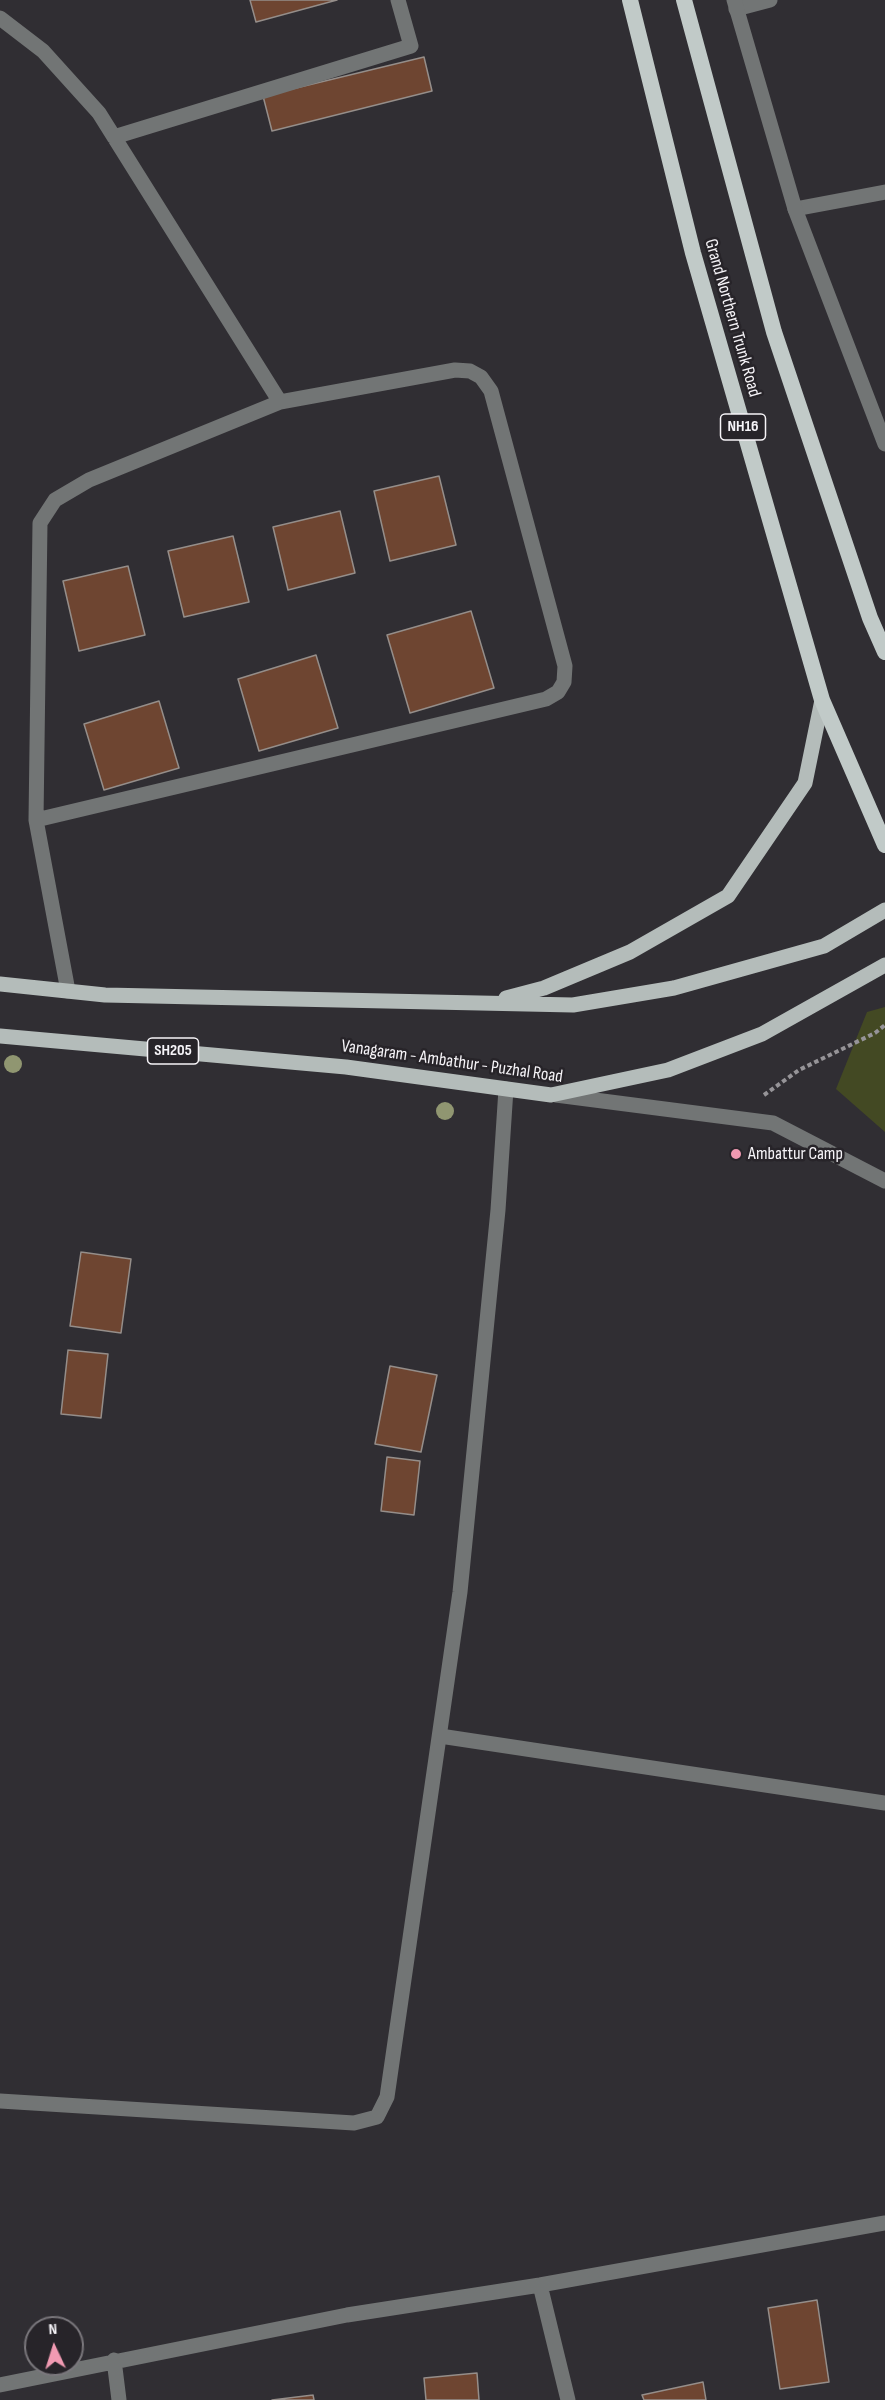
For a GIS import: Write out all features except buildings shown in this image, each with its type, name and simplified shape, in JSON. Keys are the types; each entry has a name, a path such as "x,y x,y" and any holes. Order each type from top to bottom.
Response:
{"highway":[{"name":"Grand Northern Trunk Road","path":"630,0 693,253 822,700 885,846"},
{"name":"Grand Northern Trunk Road","path":"684,0 774,332 870,618 885,652"}],"main road":[{"path":"492,1002 544,988 630,952 728,896 805,783 822,700"},
{"path":"0,984 105,995 573,1005 674,988 824,946 885,910"},
{"path":"551,1095 668,1070 762,1034 885,965"},
{"name":"Vanagaram - Ambathur - Puzhal Road","path":"0,1036 346,1067 551,1095"}],"street":[{"path":"114,137 411,46 398,0"},
{"path":"770,0 735,4 795,209 885,444"},
{"path":"0,18 43,51 99,113 280,402"},
{"path":"795,209 885,192"},
{"path":"36,820 546,699 558,692 564,682 565,666 490,391 481,377 470,371 455,369 280,402 89,480 55,500 40,523 36,820 68,991"},
{"path":"0,2101 354,2122 377,2117 387,2097 440,1736 463,1558 497,1222 506,1089"},
{"name":"Vanagaram - Ambathur - Puzhal Road","path":"551,1095 773,1123 885,1181"},
{"path":"440,1736 885,1803"},
{"path":"0,2385 114,2360 347,2315 540,2285 885,2223"},
{"path":"540,2285 568,2400"},
{"path":"114,2360 119,2400"}],"path":[{"path":"734,1118 799,1070 875,1033 885,1025"}],"green space":[{"path":"885,1007 885,1132 836,1089 867,1012"}],"place":[{"name":"Ambattur Camp","path":"736,1154"}]}
